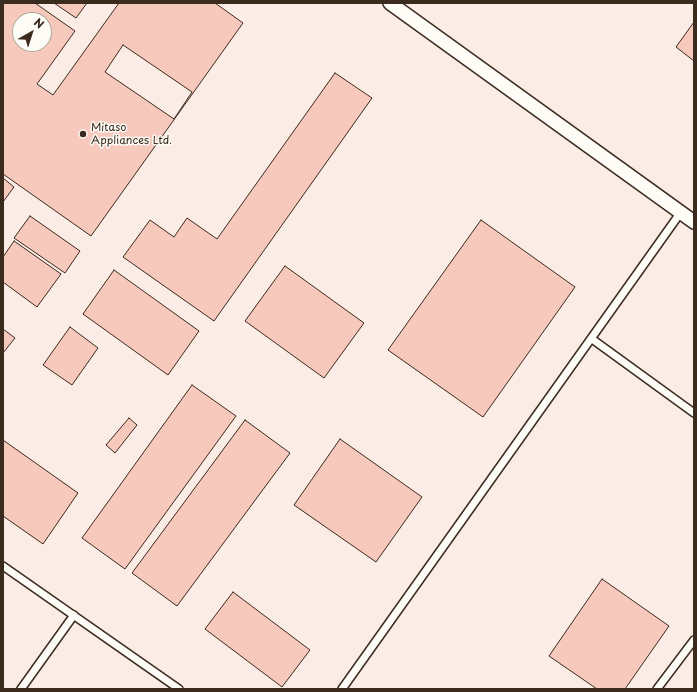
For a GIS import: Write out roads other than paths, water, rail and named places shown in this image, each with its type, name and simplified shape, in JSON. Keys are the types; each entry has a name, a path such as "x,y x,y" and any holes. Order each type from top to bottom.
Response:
{"street":[{"path":"390,3 694,222"}],"lane":[{"path":"342,689 681,212"},
{"path":"592,339 694,413"},
{"path":"3,566 179,689"},
{"path":"21,689 74,615"},
{"path":"657,689 694,640"}],"place":[{"name":"Mitaso Appliances Ltd.","path":"83,134"}]}
